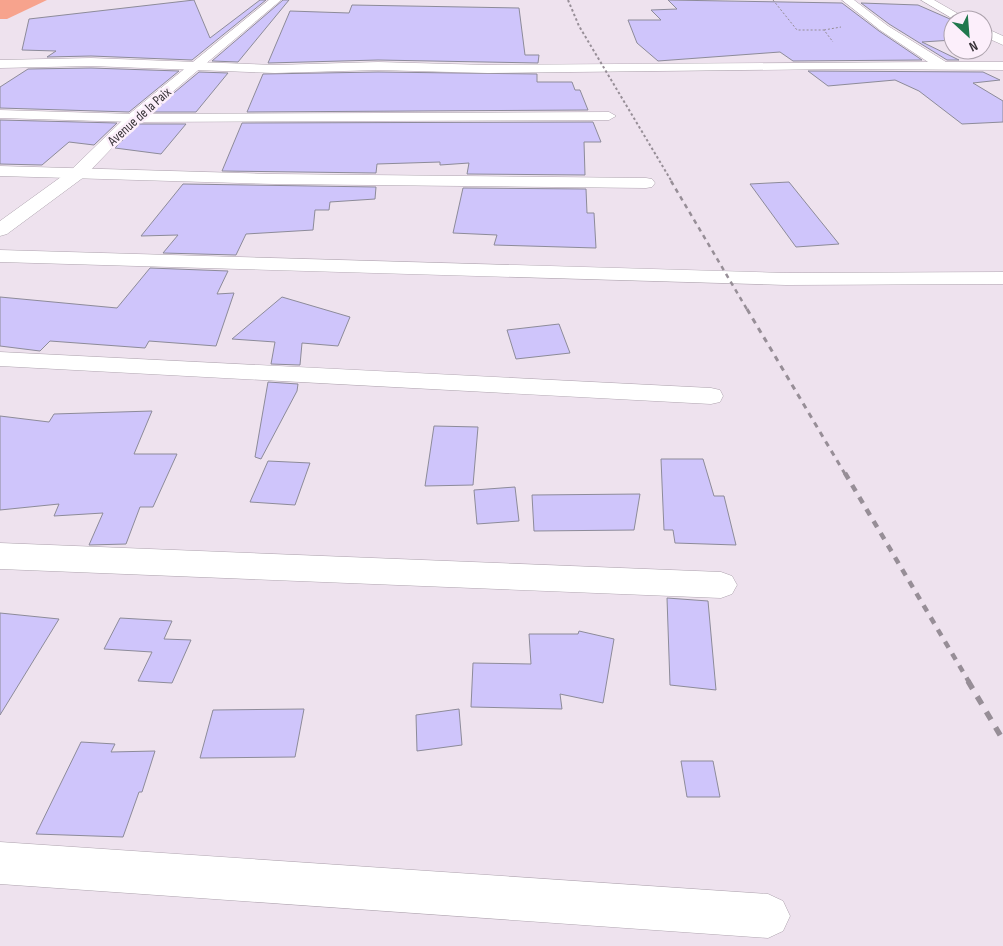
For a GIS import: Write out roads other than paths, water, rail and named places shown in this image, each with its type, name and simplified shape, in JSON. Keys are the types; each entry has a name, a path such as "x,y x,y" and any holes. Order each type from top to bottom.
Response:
{"street":[{"name":"Avenue de la Paix","path":"0,230 78,173 133,118 276,0"},
{"path":"847,0 884,28 944,66"},
{"path":"926,0 944,10"},
{"path":"0,64 91,62 275,69 378,66 488,69 839,65 1003,66"},
{"path":"980,66 1003,77"},
{"path":"0,114 133,118 609,116"},
{"path":"0,171 276,179 646,183"},
{"path":"0,256 786,279 1003,278"},
{"path":"0,359 710,396"},
{"path":"0,556 720,585"},
{"path":"0,863 768,916"}],"railway":[{"path":"568,0 579,26 672,182"},
{"path":"671,181 748,311"},
{"path":"747,309 845,474"},
{"path":"845,473 969,682"},
{"path":"968,681 1003,740"}]}
